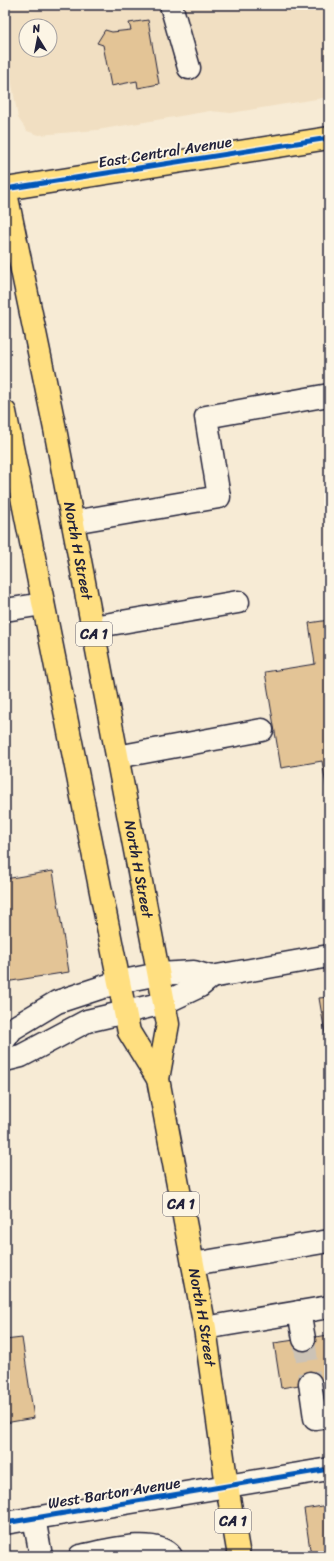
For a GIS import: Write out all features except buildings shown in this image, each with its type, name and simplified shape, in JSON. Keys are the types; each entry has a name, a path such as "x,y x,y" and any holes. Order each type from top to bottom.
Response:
{"main road":[{"name":"East Central Avenue","path":"5,189 329,138"},
{"name":"North H Street","path":"5,189 73,522 168,1024 158,1079"},
{"name":"North H Street","path":"5,412 124,1011 129,1032 158,1079 204,1328 227,1486 239,1556"}],"street":[{"path":"171,5 189,68"},
{"path":"73,522 219,498 206,416 329,395"},
{"path":"93,627 238,602"},
{"path":"5,610 43,604"},
{"path":"117,757 262,730"},
{"path":"5,1039 12,1029 57,1002 118,982 159,974 194,972 211,977 329,956"},
{"path":"5,1060 21,1056 87,1021 124,1011 164,1003 200,986 211,977"},
{"path":"193,1264 329,1241"},
{"path":"204,1328 329,1306"},
{"path":"299,1312 304,1339"},
{"path":"310,1384 315,1418 329,1416"},
{"name":"West Barton Avenue","path":"5,1523 329,1469"},
{"path":"34,1518 41,1556"},
{"path":"80,1556 141,1546 157,1547 171,1556"}],"shaded area":[{"path":"5,5 329,5 329,97 231,113 210,111 97,130 39,135 27,131 18,118 5,44"}],"tunnel":[{"path":"304,1339 310,1383"}],"cycle path":[{"path":"5,189 329,138"},
{"path":"5,1523 329,1469"}]}
